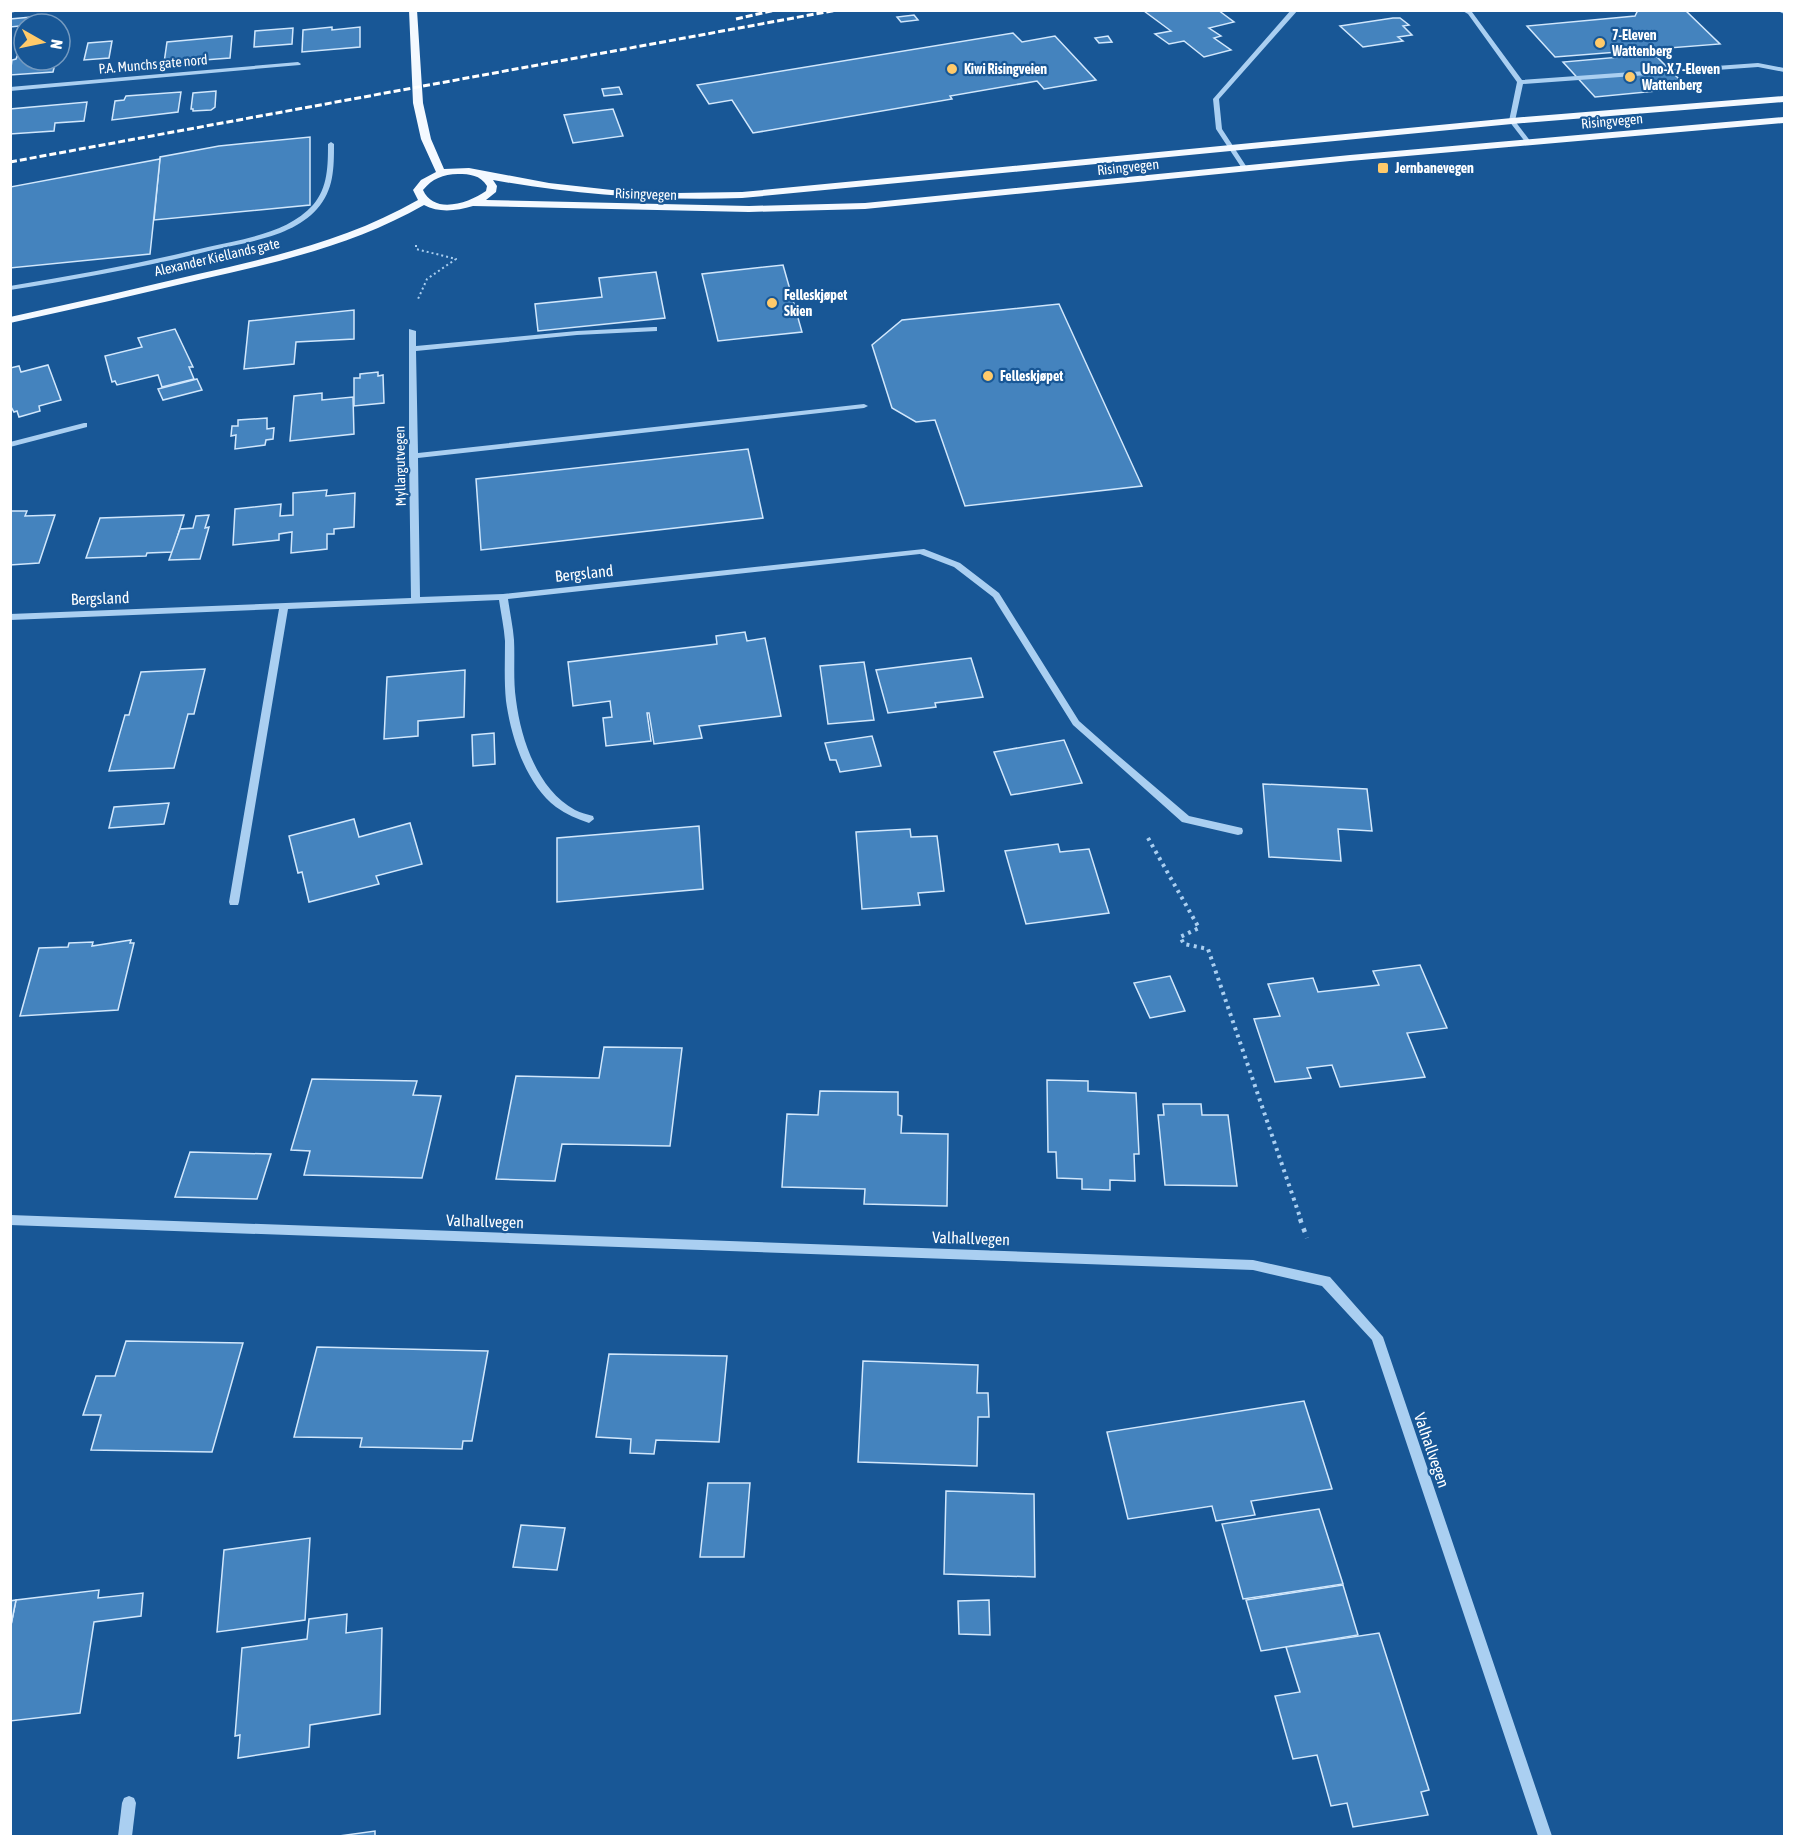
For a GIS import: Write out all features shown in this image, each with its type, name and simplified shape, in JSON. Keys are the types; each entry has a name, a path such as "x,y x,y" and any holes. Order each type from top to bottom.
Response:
{"main road":[{"path":"413,10 417,103 426,139 441,173 422,183 418,190 419,196 424,201"},
{"name":"Risingvegen","path":"441,173 464,171 614,195 687,197 856,185 1230,147 1785,99"},
{"name":"Risingvegen","path":"424,201 447,207 474,203 749,209 865,206 1528,142 1785,120"},
{"path":"474,203 491,192 492,186 484,175"},
{"name":"Alexander Kiellands gate","path":"10,320 290,255 367,231 424,201"}],"street":[{"path":"10,11 21,10"},
{"path":"1245,169 1219,129 1216,99 1295,10"},
{"path":"1464,10 1470,13 1520,82 1512,121 1528,142"},
{"path":"1779,10 1785,12"},
{"name":"P.A. Munchs gate nord","path":"10,88 298,64"},
{"path":"1520,82 1758,65 1785,70"},
{"path":"10,288 152,264 265,236 307,216 321,199 330,183 331,144"},
{"path":"412,349 654,328"},
{"name":"Myllargutvegen","path":"412,331 416,600"},
{"path":"413,456 864,406"},
{"path":"10,445 84,425"},
{"name":"Bergsland","path":"10,617 502,597 921,551 957,566 996,595 1076,723 1186,819 1239,831"},
{"path":"502,597 508,634 512,706 522,745 536,776 550,796 564,810 589,819"},
{"path":"234,902 284,606"},
{"name":"Valhallvegen","path":"10,1220 1253,1264 1326,1281 1377,1337 1545,1836"},
{"path":"125,1836 129,1803"}],"path":[{"path":"416,244 416,249 456,259 429,273"},
{"path":"1143,828 1199,928 1180,937 1184,944 1208,949 1305,1233 1326,1281"}],"building":[{"path":"1218,10 1234,22 1209,28 1221,36 1214,38 1231,50 1204,57 1184,41 1169,44 1155,34 1171,31 1144,11"},
{"path":"1638,10 1686,11 1720,44 1555,57 1527,26 1635,16"},
{"path":"914,15 918,20 901,22 897,17"},
{"path":"1400,18 1409,25 1403,26 1412,35 1398,37 1403,41 1363,47 1340,26"},
{"path":"332,27 332,30 360,27 360,47 302,52 303,30"},
{"path":"293,28 292,44 254,47 255,31"},
{"path":"1013,33 1022,42 1055,36 1096,80 1044,89 1037,81 950,96 952,99 753,133 732,100 709,104 697,85"},
{"path":"232,36 230,58 164,63 167,42"},
{"path":"1108,36 1112,42 1099,43 1095,38"},
{"path":"112,41 109,58 84,60 88,43"},
{"path":"1654,54 1688,88 1595,97 1563,62"},
{"path":"12,60 12,72 53,72 10,75"},
{"path":"619,87 622,94 604,96 602,89"},
{"path":"216,91 215,107 211,110 193,111 191,109 193,93"},
{"path":"181,92 178,112 112,120 115,101 124,100 126,96"},
{"path":"87,102 84,121 55,123 54,131 10,134 10,109"},
{"path":"613,109 623,136 573,143 564,115"},
{"path":"310,137 310,205 154,220 160,157 219,146"},
{"path":"160,159 150,254 10,268 10,187"},
{"path":"783,265 802,332 718,341 702,274"},
{"path":"656,272 665,318 538,331 535,304 602,297 599,278"},
{"name":"Felleskjøpet","path":"1059,304 1142,486 965,506 935,420 916,422 892,408 872,345 902,320"},
{"path":"354,310 354,339 296,342 294,364 244,369 249,321"},
{"path":"175,329 193,367 189,367 194,379 162,387 158,375 117,385 115,381 112,382 105,356 142,347 138,338"},
{"path":"48,365 61,400 39,406 40,411 19,417 17,411 14,412 10,405 10,368 19,366 21,372"},
{"path":"378,372 378,376 383,375 384,403 354,406 354,378 360,378 360,374"},
{"path":"197,379 202,390 163,400 158,389"},
{"path":"322,393 322,400 353,397 354,434 290,441 294,396"},
{"path":"267,418 267,429 274,428 273,439 266,440 265,445 235,449 236,435 231,436 232,426 238,426 238,420"},
{"path":"748,449 763,518 481,550 476,479"},
{"path":"327,490 326,496 355,493 354,527 334,529 334,534 327,534 327,549 291,553 292,532 279,534 279,540 233,545 235,509 281,504 280,516 293,515 293,493"},
{"path":"10,511 27,511 25,516 55,515 39,563 10,565"},
{"path":"184,515 173,552 147,553 146,556 86,558 100,518"},
{"path":"209,515 205,528 209,527 200,559 169,560 180,529 193,528 196,516"},
{"path":"745,632 747,641 765,638 781,716 699,726 702,738 654,744 649,713 647,713 651,741 606,746 603,718 612,717 610,701 573,706 568,662 717,644 716,636"},
{"path":"971,658 983,697 935,703 936,707 888,713 876,670"},
{"path":"864,662 874,720 828,724 820,666"},
{"path":"205,669 194,714 188,714 174,768 109,771 125,715 129,715 141,672"},
{"path":"465,670 464,717 418,721 418,736 384,739 387,677"},
{"path":"494,733 495,764 473,766 472,735"},
{"path":"872,736 881,766 840,772 836,760 830,760 825,743"},
{"path":"1064,740 1082,783 1011,795 994,752"},
{"path":"1263,784 1367,789 1372,831 1338,829 1341,861 1269,857"},
{"path":"169,803 164,824 109,828 114,807"},
{"path":"354,819 359,837 410,823 422,864 376,876 379,884 309,902 302,872 298,873 289,836"},
{"path":"699,826 703,889 557,902 557,838"},
{"path":"910,829 911,837 937,836 944,891 918,893 920,905 862,909 856,832"},
{"path":"1058,844 1060,852 1089,849 1109,913 1026,924 1005,851"},
{"path":"131,940 130,943 134,943 118,1010 20,1016 39,948 68,947 69,943 93,942 92,946"},
{"path":"1420,965 1447,1028 1407,1033 1425,1077 1340,1087 1332,1065 1307,1068 1311,1078 1275,1082 1254,1019 1280,1016 1268,984 1313,978 1318,992 1379,985 1373,971"},
{"path":"1170,976 1185,1011 1150,1018 1134,983"},
{"path":"604,1047 682,1048 670,1146 562,1144 555,1181 496,1179 516,1076 599,1078"},
{"path":"312,1079 417,1081 413,1095 441,1096 422,1178 304,1175 310,1151 291,1150"},
{"path":"1047,1080 1088,1081 1088,1091 1136,1093 1139,1154 1134,1154 1135,1181 1110,1180 1110,1190 1082,1189 1082,1179 1057,1178 1056,1152 1048,1152"},
{"path":"820,1091 898,1092 898,1115 902,1116 901,1133 948,1134 947,1206 864,1204 865,1189 782,1187 787,1114 818,1115"},
{"path":"1163,1104 1201,1104 1202,1115 1228,1115 1237,1186 1165,1185 1158,1115 1164,1115"},
{"path":"190,1152 271,1154 257,1199 175,1197"},
{"path":"126,1341 243,1343 212,1452 91,1450 101,1415 83,1415 96,1376 115,1376"},
{"path":"317,1347 488,1351 472,1441 463,1441 462,1449 360,1447 362,1438 294,1437"},
{"path":"609,1354 727,1356 719,1442 656,1440 654,1454 630,1453 631,1439 596,1437"},
{"path":"863,1361 978,1365 977,1393 988,1393 989,1417 978,1417 977,1466 858,1462"},
{"path":"1304,1401 1332,1489 1251,1501 1255,1515 1216,1521 1212,1506 1128,1519 1107,1432"},
{"path":"708,1483 750,1483 744,1557 700,1557"},
{"path":"946,1491 1034,1494 1035,1577 944,1574"},
{"path":"1319,1509 1343,1584 1243,1599 1222,1524"},
{"path":"521,1525 565,1528 557,1570 513,1567"},
{"path":"310,1538 305,1620 217,1632 224,1550"},
{"path":"1343,1585 1358,1635 1261,1651 1246,1600"},
{"path":"99,1590 98,1598 143,1593 141,1616 94,1622 80,1713 10,1721 10,1630 16,1600"},
{"path":"16,1600 10,1630 10,1601"},
{"path":"989,1600 990,1635 959,1634 958,1601"},
{"path":"347,1614 346,1633 382,1628 380,1714 310,1725 309,1747 238,1758 240,1735 235,1736 242,1648 307,1639 309,1619"},
{"path":"1379,1633 1429,1790 1421,1792 1428,1815 1353,1827 1347,1803 1331,1806 1317,1755 1293,1759 1275,1696 1300,1692 1286,1647"},
{"path":"375,1831 375,1836 339,1836"}],"railway":[{"path":"736,19 775,10"},
{"path":"10,162 837,10"}],"place":[{"name":"7-Eleven Wattenberg","path":"1600,43"},
{"name":"Kiwi Risingveien","path":"952,69"},
{"name":"Uno-X 7-Eleven Wattenberg","path":"1630,77"},
{"name":"Jernbanevegen","path":"1383,168"},
{"name":"Felleskjøpet Skien","path":"772,303"},
{"name":"Felleskjøpet","path":"988,376"}]}
